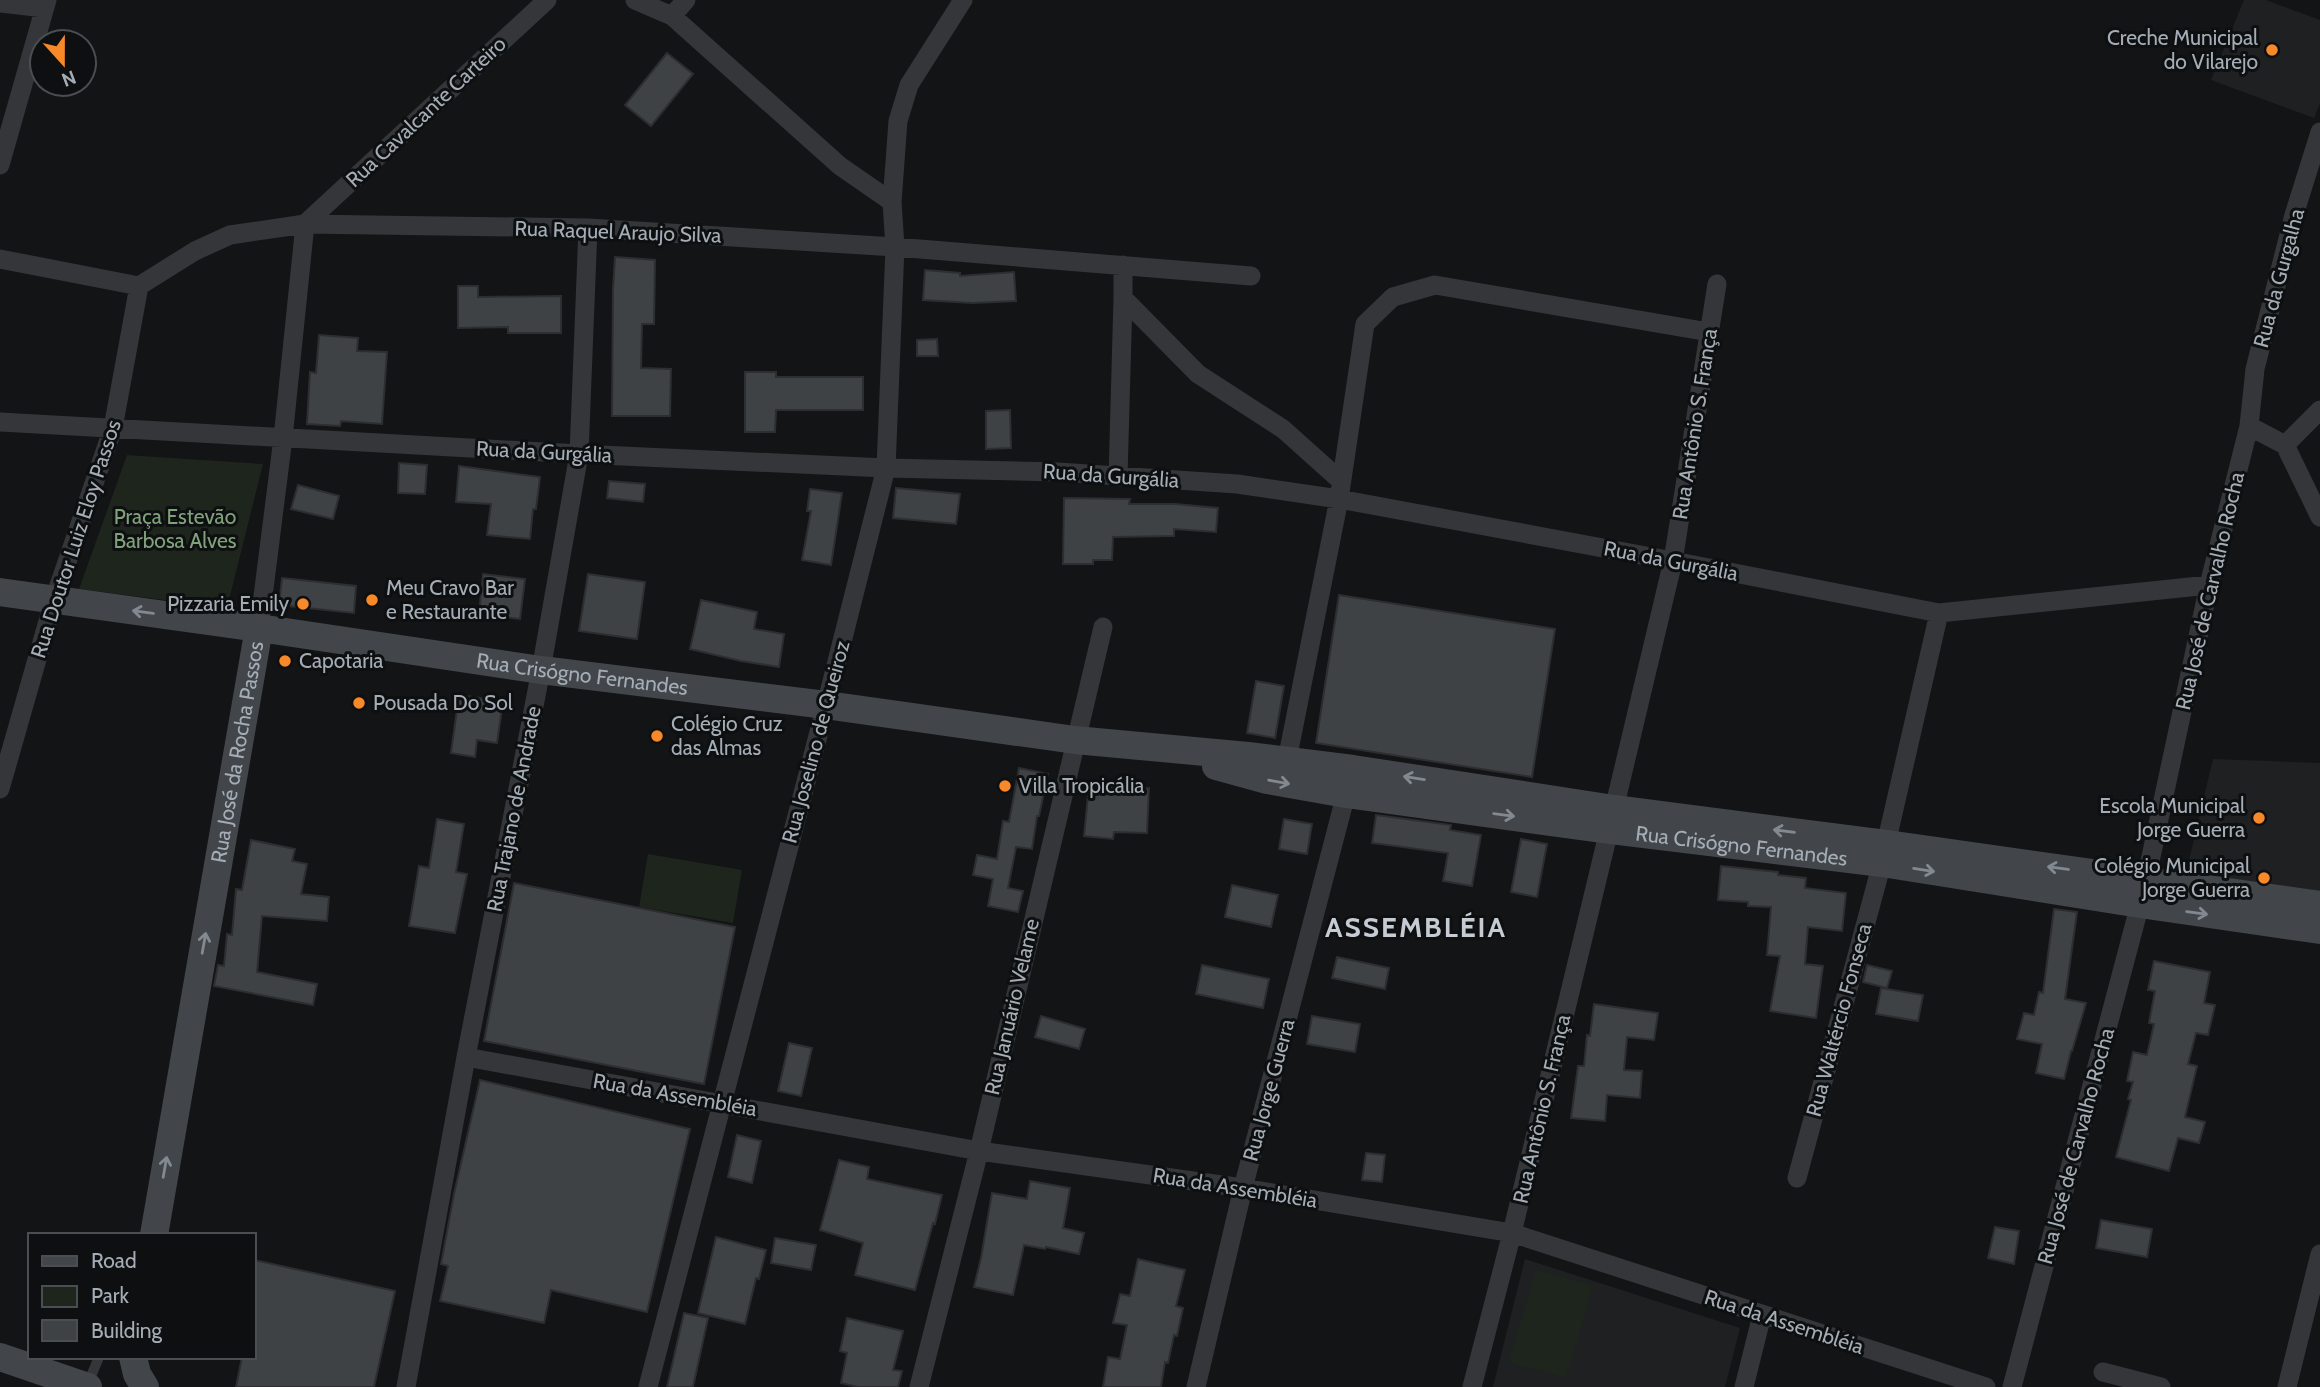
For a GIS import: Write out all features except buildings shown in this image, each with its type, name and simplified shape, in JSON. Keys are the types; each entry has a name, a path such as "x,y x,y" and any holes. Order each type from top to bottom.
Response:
{"street":[{"name":"Rua Cavalcante Carteiro","path":"305,225 547,0"},
{"path":"635,0 672,16 841,166 892,202"},
{"path":"672,16 686,0"},
{"name":"Rua Joselino de Queiroz","path":"648,1387 886,468 895,247 892,202 898,121 909,85 963,0"},
{"path":"0,3 45,4 0,165"},
{"name":"Rua da Gurgalha","path":"2249,426 2255,369 2294,215 2320,132"},
{"name":"Rua Raquel Araujo Silva","path":"139,286 195,251 230,235 305,225 588,228 895,247 1251,276"},
{"name":"Rua José da Rocha Passos","path":"154,1233 259,628 284,438 305,225"},
{"name":"Rua Trajano de Andrade","path":"406,1387 579,454 588,228"},
{"path":"0,259 139,286"},
{"path":"1118,477 1123,265"},
{"name":"Rua Antônio S. França","path":"1472,1387 1512,1233 1673,561 1717,284"},
{"path":"1287,760 1340,490 1365,324 1393,296 1435,285 1709,332"},
{"name":"Rua Doutor Luiz Eloy Passos","path":"0,789 54,600 113,428 139,286"},
{"path":"1123,298 1198,374 1283,429 1340,490"},
{"path":"2285,445 2320,410"},
{"name":"Rua da Gurgália","path":"0,422 579,454 886,468 1058,472 1340,490 1673,561 1939,613 2209,585"},
{"path":"2249,426 2285,445 2320,517"},
{"name":"Rua José de Carvalho Rocha","path":"2011,1387 2143,892 2209,585 2249,426"},
{"name":"Rua Crisógno Fernandes","path":"0,592 541,670 826,705 1075,740 1287,760 1611,819"},
{"name":"Rua Waltércio Fonseca","path":"1797,1178 1884,853 1939,613"},
{"name":"Rua Januário Velame","path":"919,1387 979,1150 1103,626"},
{"name":"Rua Crisógno Fernandes","path":"1167,750 1235,772 1346,794 1611,819 1884,853 2143,892 2320,930"},
{"name":"Rua Jorge Guerra","path":"1196,1387 1243,1188 1346,794"},
{"name":"Rua Crisógno Fernandes","path":"2143,892 2320,905"},
{"name":"Rua da Assembléia","path":"466,1056 979,1150 1243,1188 1512,1233 1986,1387"},
{"path":"2287,1387 2320,1254"},
{"path":"1744,1387 1762,1315"},
{"path":"0,1357 88,1387"},
{"path":"133,1359 137,1374 145,1387"},
{"path":"2103,1372 2161,1387"}],"lane":[{"path":"88,1387 98,1359"}],"shaded area":[{"name":"Creche Municipal do Vilarejo","path":"2244,0 2266,0 2320,20 2320,103 2314,118 2211,80"},
{"name":"Escola Municipal Jorge Guerra","path":"2213,759 2320,763 2320,891 2186,873"},
{"path":"1525,1259 1740,1328 1725,1387 1493,1387"}],"green space":[{"name":"Praça Estevão Barbosa Alves","path":"127,455 263,464 227,608 79,589"},
{"path":"648,854 742,870 733,923 639,907"},
{"path":"1536,1270 1593,1286 1566,1378 1509,1362"}],"place":[{"name":"Creche Municipal do Vilarejo","path":"2272,50"},
{"name":"Meu Cravo Bar e Restaurante","path":"372,600"},
{"name":"Pizzaria Emily","path":"303,604"},
{"name":"Capotaria","path":"285,661"},
{"name":"Pousada Do Sol","path":"359,703"},
{"name":"Colégio Cruz das Almas","path":"657,736"},
{"name":"Villa Tropicália","path":"1005,786"},
{"name":"Escola Municipal Jorge Guerra","path":"2259,818"},
{"name":"Colégio Municipal Jorge Guerra","path":"2264,878"}],"district":[{"name":"ASSEMBLÉIA","path":"1416,927"}]}
